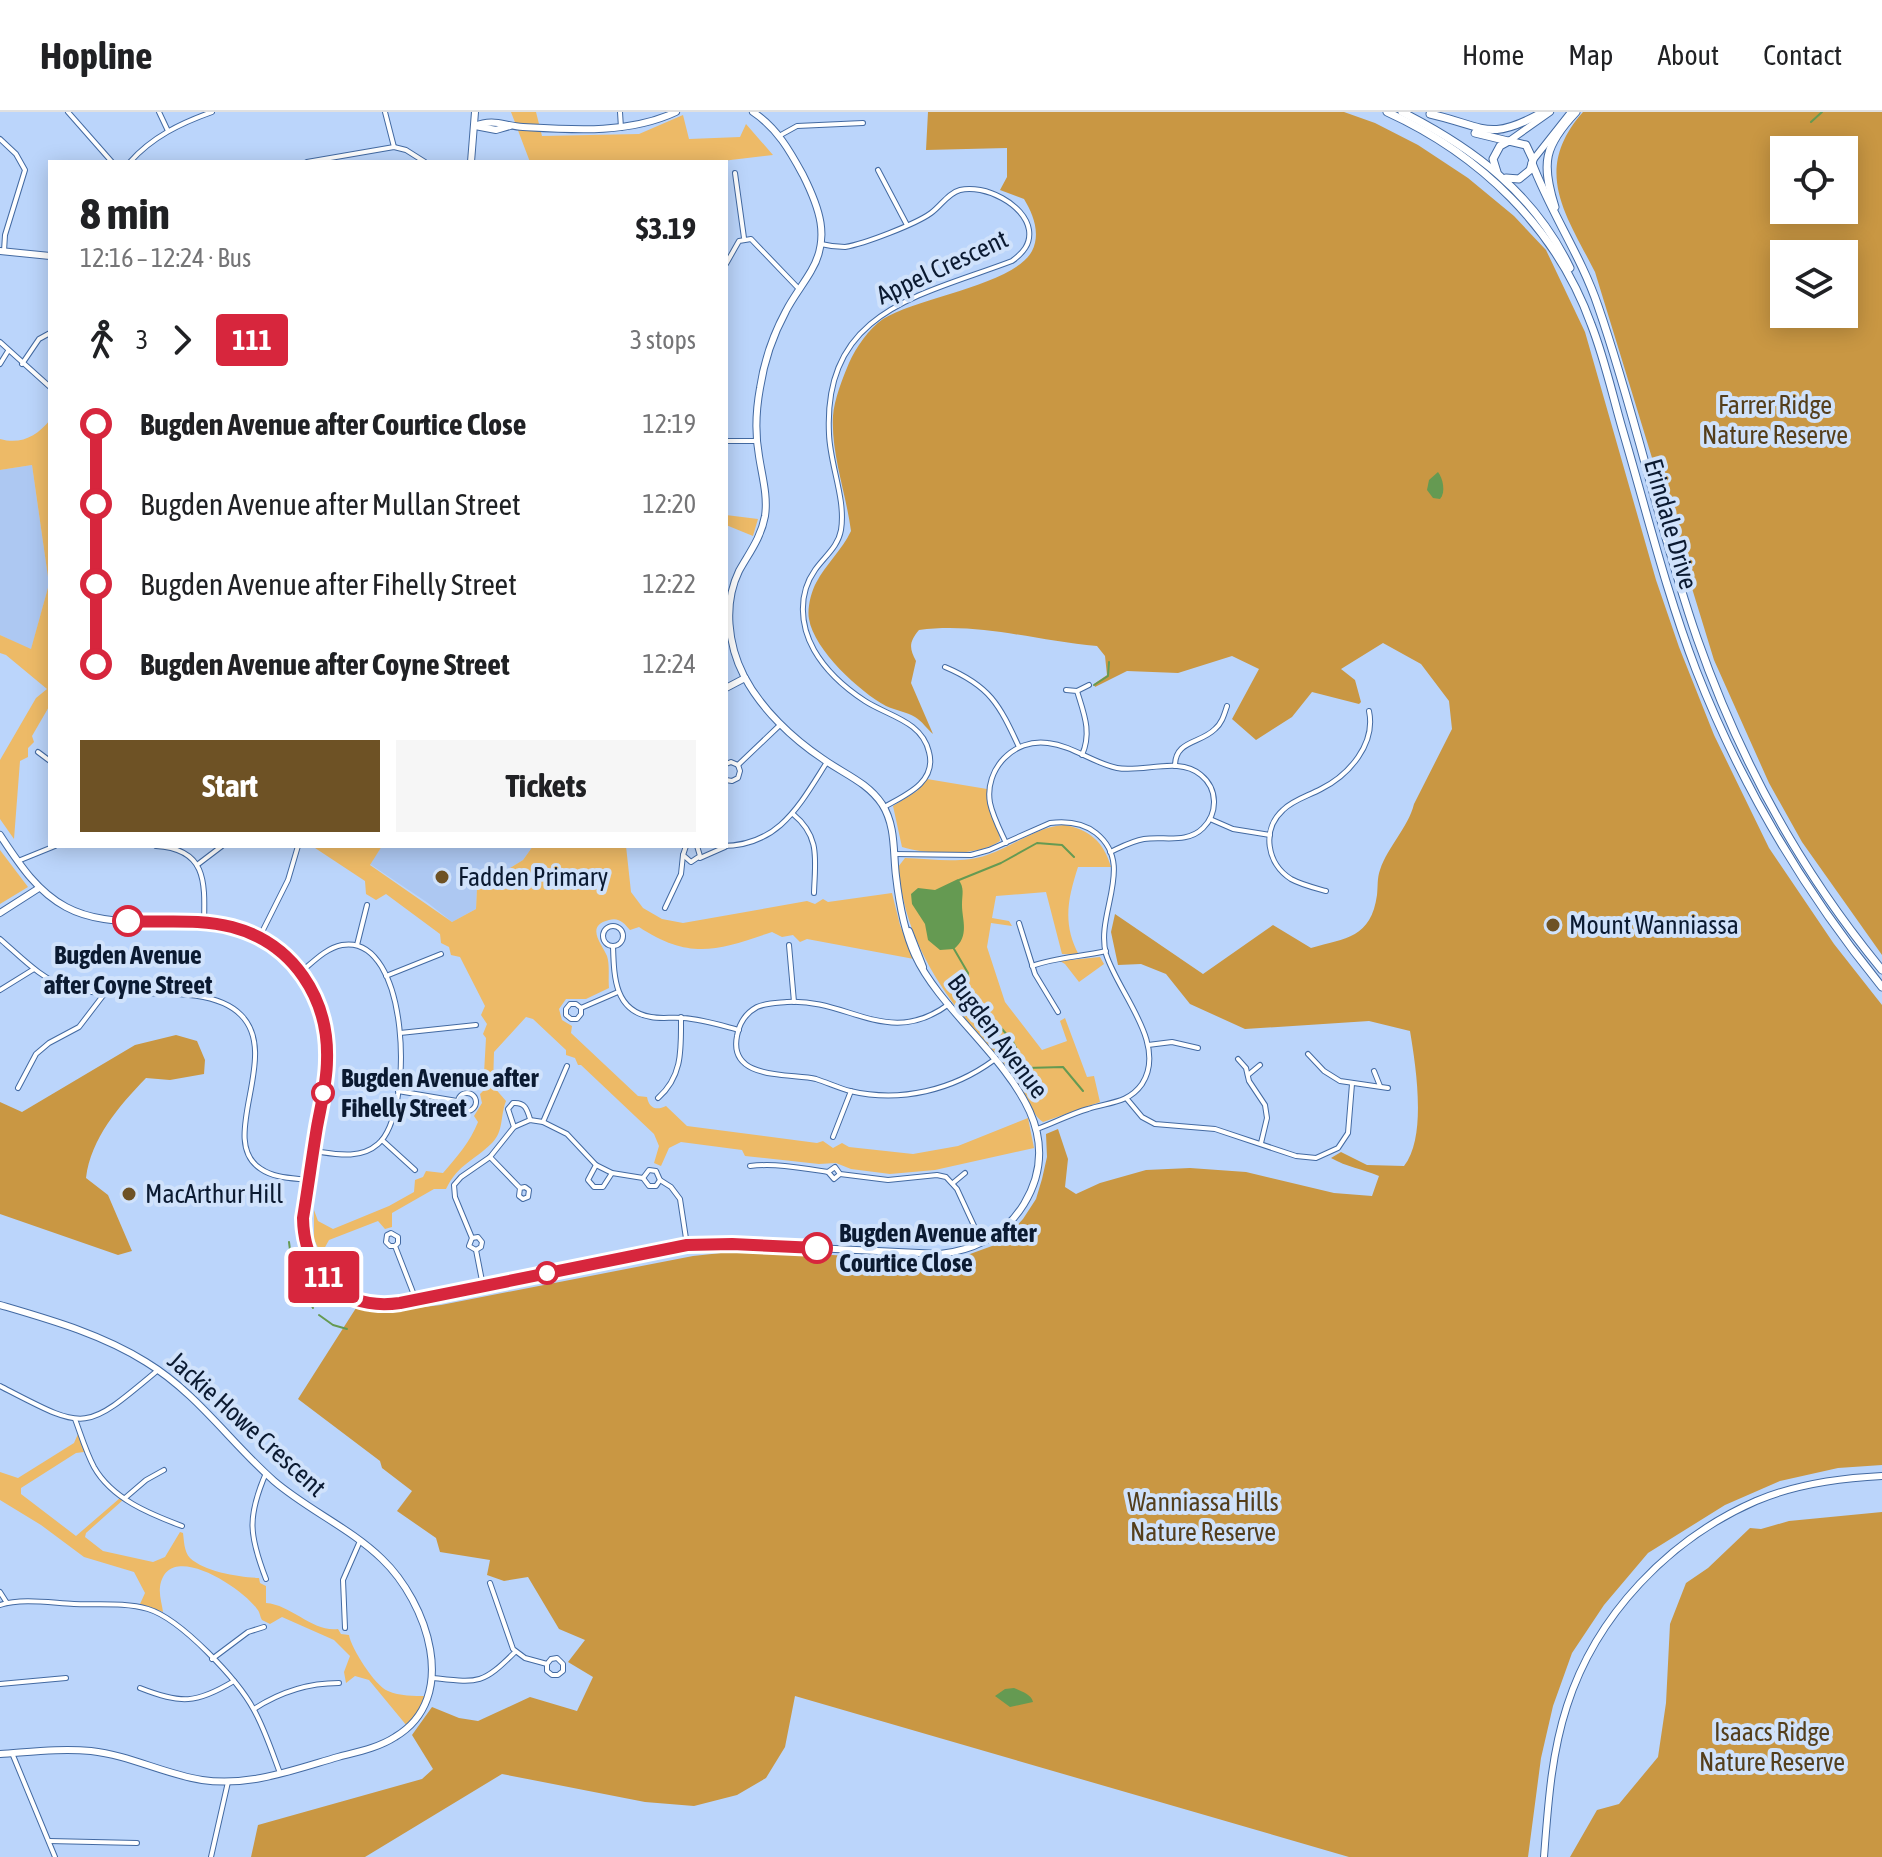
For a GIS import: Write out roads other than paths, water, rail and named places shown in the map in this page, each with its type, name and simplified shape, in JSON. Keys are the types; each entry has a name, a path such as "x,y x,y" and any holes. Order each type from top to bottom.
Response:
{"main road":[{"name":"Erindale Drive","path":"1387,112 1435,136 1505,191 1546,239 1575,287 1598,344 1678,619 1713,712 1747,782 1792,862 1882,987"},
{"path":"1402,112 1457,143 1502,176 1519,179 1525,176 1532,162 1526,145 1474,133 1428,113"},
{"path":"1428,113 1489,130 1513,127 1543,112"},
{"path":"1560,223 1545,167 1548,152 1573,112"},
{"path":"1508,141 1495,152 1495,167 1520,195 1563,255 1575,287"},
{"name":"Erindale Drive","path":"1532,162 1585,272 1609,341 1681,590 1735,732 1755,777 1793,843 1882,970"}],"street":[{"path":"68,112 110,160"},
{"path":"159,112 168,131"},
{"path":"132,160 148,144 168,131 212,112"},
{"path":"385,112 394,147"},
{"path":"476,112 486,122"},
{"path":"471,160 476,112"},
{"path":"620,112 621,128"},
{"path":"475,126 502,122 531,128 621,128 646,124 676,112"},
{"path":"753,112 779,136 815,200 822,225 815,264 779,324 764,366 758,402 757,441 766,496 765,516 758,539 735,583 729,614 734,651 745,678 781,724 827,762 860,781 884,807"},
{"path":"1508,141 1550,112"},
{"path":"1532,162 1573,112"},
{"path":"779,136 797,126 863,123"},
{"path":"475,126 486,130 502,130 510,126"},
{"path":"474,143 486,130"},
{"path":"0,139 21,160 25,170 2,251 48,256"},
{"path":"319,160 394,147 422,160"},
{"path":"878,170 907,225"},
{"path":"735,173 744,238"},
{"name":"Appel Crescent","path":"821,244 851,246 907,225 930,213 954,192 970,189 983,191 1014,206 1026,220 1029,233 1025,249 1012,261 900,304 874,319 850,345 833,385 829,403 829,440 841,530 836,545 807,585 803,605 804,625 815,651 838,680 868,703 908,722 925,741 931,759 927,777 918,787 884,807"},
{"path":"744,238 755,242 799,289"},
{"path":"728,260 735,245 744,238"},
{"path":"22,364 39,339 48,334"},
{"path":"0,342 48,385"},
{"path":"0,364 8,351"},
{"path":"728,441 757,441"},
{"path":"945,667 967,676 995,700 1019,747"},
{"path":"728,687 745,678"},
{"path":"1066,690 1077,691 1089,685"},
{"path":"1077,691 1088,730 1082,755"},
{"path":"1175,766 1175,757 1180,748 1215,730 1227,706"},
{"path":"1326,891 1302,884 1284,873 1272,857 1270,835 1274,821 1283,810 1333,782 1364,750 1371,732 1369,711"},
{"path":"738,765 781,724"},
{"path":"1006,843 992,811 989,790 995,770 1019,747 1048,742 1127,769 1188,768 1198,773 1210,786 1215,803 1210,819 1200,831 1188,837 1146,839 1110,852"},
{"path":"38,752 48,760"},
{"path":"728,846 769,834 793,814 827,762"},
{"path":"728,763 738,765 740,771 738,778 728,780"},
{"name":"Bugden Avenue","path":"0,835 39,888 65,907 103,919 233,927 283,953 301,972 319,1002 326,1025 329,1059 304,1218 308,1243 319,1271 343,1294 361,1302 387,1305 687,1245 732,1244 940,1254 982,1243 1008,1225 1030,1193 1039,1162 1037,1129 1021,1094 949,1004 915,955 898,892 892,828 884,807"},
{"path":"793,814 810,831 815,843 814,893"},
{"path":"1210,819 1233,829 1270,835"},
{"path":"894,854 971,855 1050,823 1070,822 1091,829 1106,843 1115,880 1104,918 1106,951 1148,1045 1150,1060 1147,1075 1127,1099 1088,1109 1037,1129"},
{"path":"18,861 50,848"},
{"path":"167,848 181,851 197,865 205,887 204,924"},
{"path":"197,865 219,848"},
{"path":"259,938 288,880 297,848"},
{"path":"681,874 698,859 701,853 698,848"},
{"path":"684,850 689,861 723,848"},
{"path":"665,908 681,874 684,850"},
{"path":"0,913 39,888"},
{"path":"357,945 367,905"},
{"path":"1019,923 1032,966 1058,1012"},
{"path":"611,925 619,927 624,934 621,943 613,946 606,943 603,935 611,925"},
{"path":"0,939 34,969 70,988 105,993 202,996 221,1001 242,1016 253,1032 256,1048 244,1138 246,1153 254,1164 270,1174 310,1181"},
{"path":"301,972 332,948 357,945 377,958 386,976 394,997 400,1033 398,1091 393,1121 382,1140 376,1146 354,1155 315,1151"},
{"path":"789,945 794,1002"},
{"path":"613,946 614,979 628,1007 655,1018 681,1017 739,1030"},
{"path":"1032,966 1056,958 1106,951"},
{"path":"386,976 441,954"},
{"path":"0,990 34,969"},
{"path":"581,1008 618,992"},
{"path":"18,1088 40,1050 79,1027 105,993"},
{"path":"949,1004 927,1018 894,1024 866,1020 823,1003 794,1002 757,1007 744,1019 736,1041 739,1053 758,1071 811,1078 851,1091 891,1095 929,1091 964,1079 994,1060"},
{"path":"570,1004 581,1008 577,1019 566,1015 570,1004"},
{"path":"658,1098 678,1072 681,1017"},
{"path":"400,1033 476,1025"},
{"path":"1148,1045 1172,1042 1198,1048"},
{"path":"1308,1054 1331,1077 1352,1084 1388,1088"},
{"path":"1238,1059 1246,1068 1266,1109 1261,1143"},
{"path":"1248,1075 1260,1065"},
{"path":"543,1122 567,1066"},
{"path":"1374,1071 1380,1086"},
{"path":"1127,1099 1142,1117 1155,1124 1215,1129 1306,1159 1329,1154 1338,1148 1348,1133 1352,1084"},
{"path":"398,1091 457,1101"},
{"path":"833,1137 851,1091"},
{"path":"468,1093 474,1096 476,1104 472,1110 465,1112 459,1108 457,1101 461,1094 468,1093"},
{"path":"514,1127 508,1109 513,1103 526,1107 530,1120"},
{"path":"483,1286 476,1250 469,1246 472,1238 455,1197 454,1185 490,1157 514,1127 530,1120 543,1122 567,1134 596,1165 612,1173 643,1178 649,1186 656,1186 660,1180 659,1173 653,1169 646,1172 643,1178"},
{"path":"382,1140 415,1170"},
{"path":"490,1157 520,1188"},
{"path":"750,1166 769,1164 828,1172 834,1179 840,1174 888,1180 937,1175 946,1177 953,1183 982,1243"},
{"path":"596,1165 588,1180 594,1187 603,1187 612,1173"},
{"path":"953,1183 965,1173"},
{"path":"660,1180 671,1187 680,1199 687,1245"},
{"path":"472,1238 478,1237 482,1242 476,1250"},
{"path":"395,1246 416,1300"},
{"name":"Jackie Howe Crescent","path":"0,1305 91,1333 158,1369 204,1408 266,1473 300,1502 385,1561 412,1599 430,1649 433,1678 421,1714 397,1737 378,1746 261,1779 228,1782 198,1779 128,1758 90,1751 0,1754"},
{"path":"0,1386 53,1413 86,1419 106,1412 158,1369"},
{"path":"75,1419 96,1471 146,1513 182,1526"},
{"path":"125,1498 164,1470"},
{"path":"266,1473 253,1507 251,1527 254,1548 266,1579"},
{"path":"1544,1857 1556,1747 1567,1708 1587,1656 1635,1589 1671,1554 1706,1529 1758,1500 1831,1481 1882,1476"},
{"path":"345,1628 343,1580 360,1541"},
{"path":"490,1583 515,1652 547,1664"},
{"path":"0,1592 7,1603"},
{"path":"0,1605 128,1606 146,1609 173,1622 234,1681 254,1709 280,1774"},
{"path":"212,1659 248,1632 264,1627"},
{"path":"433,1678 478,1681 495,1673 515,1652"},
{"path":"557,1658 563,1664 563,1671 552,1675 547,1671 547,1664 557,1658"},
{"path":"0,1684 66,1678"},
{"path":"140,1688 171,1699 193,1700 213,1694 234,1681"},
{"path":"254,1709 283,1693 318,1683 339,1683"},
{"path":"12,1753 55,1857"},
{"path":"211,1857 228,1782"},
{"path":"49,1841 137,1843"}],"waterway":[{"path":"1811,122 1822,112"},
{"path":"1094,685 1108,676 1109,662"},
{"path":"959,880 1001,863 1037,843 1062,845 1074,857"},
{"path":"954,949 968,973 965,992 979,1001 988,1019 1013,1042 1026,1068 1063,1067 1083,1091"},
{"path":"289,1242 293,1273 313,1308"},
{"path":"319,1315 333,1325 347,1329"}],"place":[{"name":"Fadden Primary","path":"442,877"},
{"name":"Bugden Avenue after Coyne Street","path":"128,921"},
{"name":"Mount Wanniassa","path":"1553,925"},
{"name":"Bugden Avenue after Fihelly Street","path":"323,1093"},
{"name":"MacArthur Hill","path":"129,1194"},
{"name":"Bugden Avenue after Courtice Close","path":"817,1248"}],"park label":[{"name":"Farrer Ridge Nature Reserve","path":"1775,420"},
{"name":"Wanniassa Hills Nature Reserve","path":"1203,1517"},
{"name":"Isaacs Ridge Nature Reserve","path":"1772,1747"}]}
